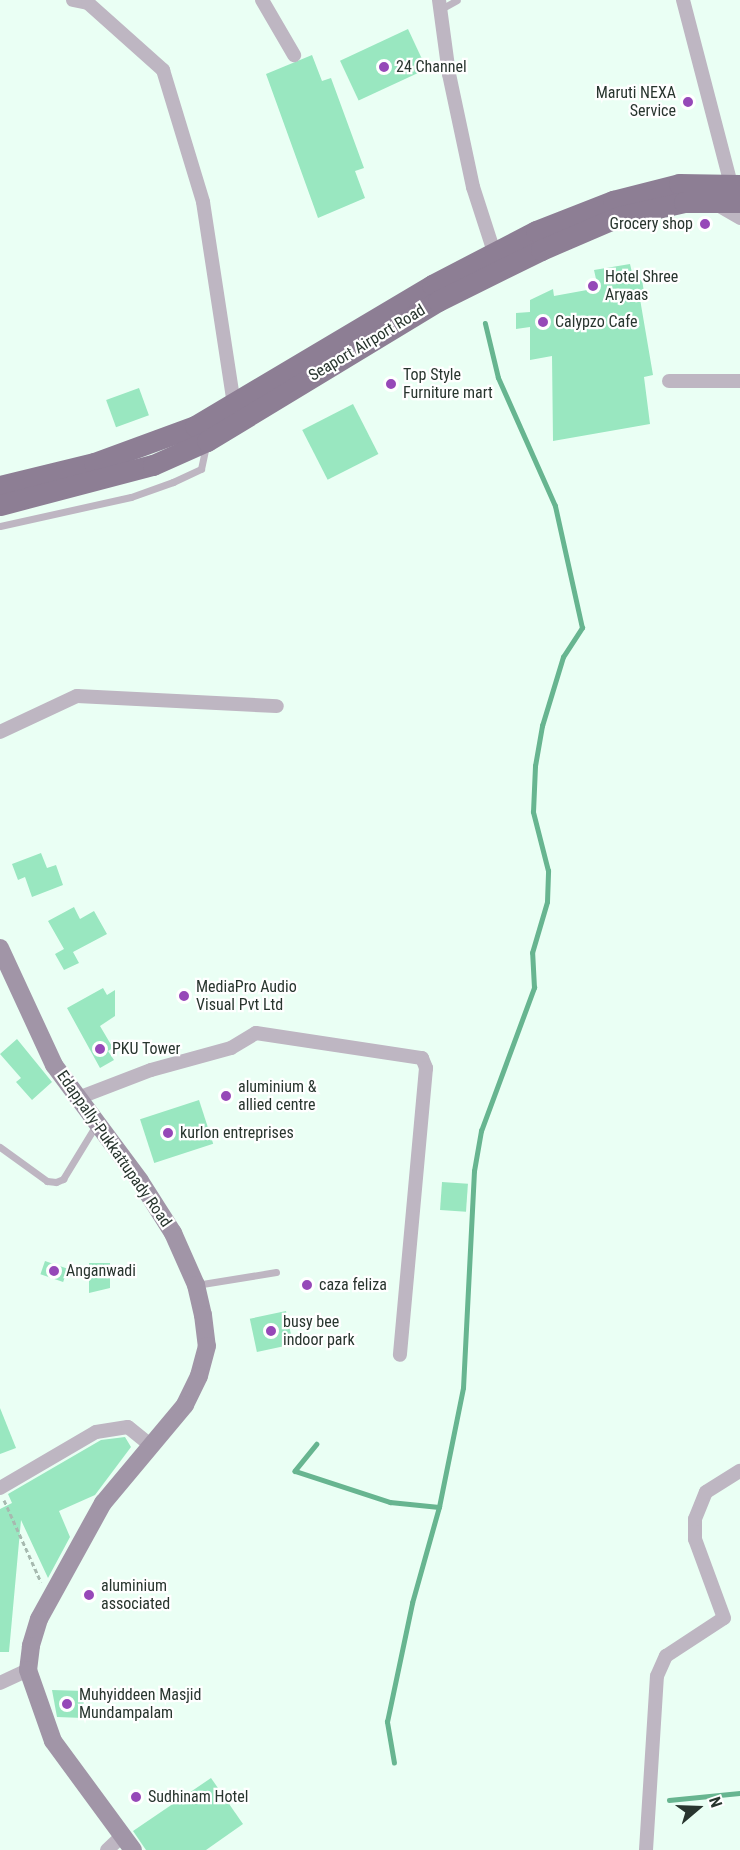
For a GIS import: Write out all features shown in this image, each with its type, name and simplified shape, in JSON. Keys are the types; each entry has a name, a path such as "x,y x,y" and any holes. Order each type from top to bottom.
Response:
{"main road":[{"name":"Seaport Airport Road","path":"0,486 94,463 158,442 234,404 494,252 613,201 679,184 737,190"},
{"name":"Seaport Airport Road","path":"0,505 153,465 207,441 364,343 541,249 650,208 712,202 737,190"},
{"name":"Edappally-Pukkattupady Road","path":"0,948 54,1065 173,1233 196,1285 207,1346 199,1376 185,1405 149,1444 103,1503 51,1594 39,1619 28,1670"},
{"path":"28,1670 53,1741 81,1774 128,1843"}],"street":[{"path":"73,0 88,3 163,70 203,202 234,404"},
{"path":"262,0 294,55"},
{"path":"683,0 737,190"},
{"path":"440,4 449,74 471,176 494,252"},
{"path":"712,202 740,218"},
{"path":"669,381 740,381"},
{"path":"0,732 77,696 277,706"},
{"path":"78,1098 151,1070 231,1048 256,1033 422,1058 426,1068 400,1355"},
{"path":"0,1490 96,1432 128,1427 149,1444"},
{"path":"646,1850 657,1676 666,1656 724,1618 695,1539 695,1520 706,1492 740,1471"},
{"path":"0,1683 28,1670"},
{"path":"107,1850 128,1843"}],"lane":[{"path":"440,4 457,0"},
{"path":"0,526 131,497 173,482 201,469 207,441"},
{"path":"0,1147 47,1181 56,1182 63,1179 97,1123"},
{"path":"196,1285 276,1272"}],"path":[{"path":"0,1490 41,1583 51,1594"}],"building":[{"name":"24 Channel","path":"408,29 427,69 359,101 340,61"},
{"path":"312,55 322,81 331,78 364,168 355,171 365,198 318,218 266,74"},
{"path":"630,264 634,281 642,280 645,298 640,299 653,375 644,377 650,424 553,441 552,356 530,360 530,327 516,329 516,313 530,312 530,300 553,289 554,296 598,288 594,270"},
{"path":"139,388 149,415 116,427 106,400"},
{"path":"353,404 378,454 328,480 302,430"},
{"path":"41,853 47,868 56,865 63,885 32,897 25,877 18,880 12,864"},
{"path":"74,907 80,919 94,911 107,934 73,952 79,963 64,970 55,954 64,949 48,921"},
{"path":"103,988 107,995 115,990 115,1016 100,1026 113,1048 108,1051 114,1060 100,1068 67,1008"},
{"path":"17,1039 52,1082 32,1100 16,1082 21,1078 0,1054"},
{"path":"199,1100 213,1144 154,1163 140,1119"},
{"path":"442,1182 468,1184 466,1212 440,1210"},
{"name":"Anganwadi","path":"45,1261 68,1269 63,1282 40,1274"},
{"path":"89,1263 110,1263 110,1288 89,1293"},
{"name":"busy bee indoor park","path":"286,1311 293,1344 257,1352 250,1319"},
{"path":"0,1408 16,1448 0,1454"},
{"path":"125,1437 131,1447 95,1495 59,1511 70,1537 48,1578 21,1520 9,1652 0,1652 0,1509 12,1503 8,1494 101,1440"},
{"name":"Muhyiddeen Masjid Mundampalam","path":"52,1690 84,1691 83,1718 57,1717"},
{"path":"211,1778 243,1824 206,1850 146,1850 133,1831"}],"waterway":[{"path":"317,1444 295,1471 390,1502 439,1507 463,1388 474,1171 481,1131 534,988 532,953 547,902 548,871 533,812 535,766 542,726 563,657 582,628 555,506 498,378 485,324"},
{"path":"394,1763 387,1722 412,1603 439,1507"},
{"path":"669,1800 740,1793"}],"place":[{"name":"24 Channel","path":"384,67"},
{"name":"Maruti NEXA Service","path":"688,102"},
{"name":"Grocery shop","path":"705,224"},
{"name":"Hotel Shree Aryaas","path":"593,286"},
{"name":"Calypzo Cafe","path":"543,322"},
{"name":"Top Style Furniture mart","path":"391,384"},
{"name":"MediaPro Audio Visual Pvt Ltd","path":"184,996"},
{"name":"PKU Tower","path":"100,1049"},
{"name":"aluminium & allied centre","path":"226,1096"},
{"name":"kurlon entreprises","path":"168,1133"},
{"name":"Anganwadi","path":"54,1271"},
{"name":"caza feliza","path":"307,1285"},
{"name":"busy bee indoor park","path":"271,1331"},
{"name":"aluminium associated","path":"89,1595"},
{"name":"Muhyiddeen Masjid Mundampalam","path":"67,1704"},
{"name":"Sudhinam Hotel","path":"136,1797"}]}
